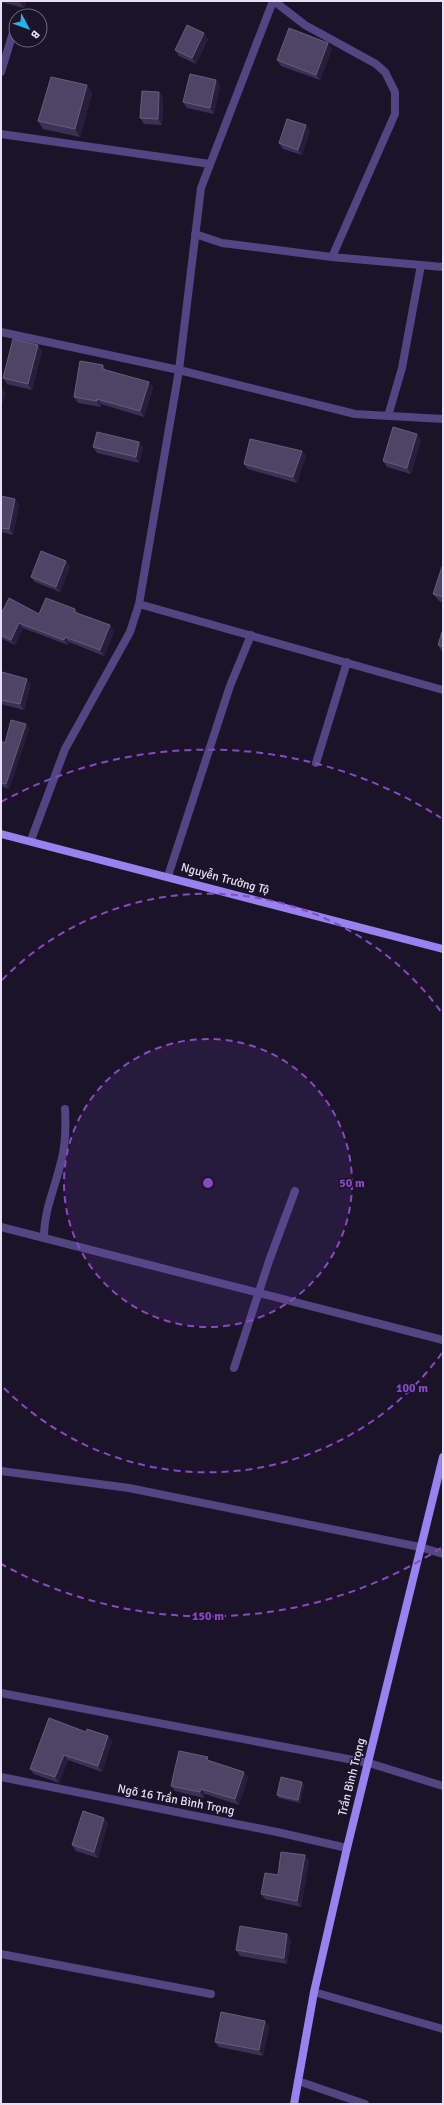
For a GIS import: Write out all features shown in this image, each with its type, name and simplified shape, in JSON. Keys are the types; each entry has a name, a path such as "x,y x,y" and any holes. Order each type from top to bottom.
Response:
{"street":[{"path":"31,840 65,749 130,632 139,604 179,370 201,188 274,1 319,33 376,64 385,72 395,92 395,114 332,257"},
{"path":"1,72 8,48"},
{"path":"1,134 210,164"},
{"path":"195,234 222,243 332,257 443,267"},
{"path":"388,416 402,368 421,265"},
{"path":"1,332 179,370 355,414 443,419"},
{"path":"139,604 252,634 443,690"},
{"path":"168,876 230,686 252,634"},
{"path":"316,763 348,662"},
{"name":"Nguyễn Trường Tộ","path":"1,834 31,840 443,949"},
{"path":"44,1238 44,1221 64,1147 66,1129 65,1109"},
{"path":"234,1368 295,1191"},
{"path":"1,1227 443,1340"},
{"name":"Trần Bình Trọng","path":"294,2104 314,1992 347,1848 443,1457"},
{"path":"1,1471 129,1488 420,1547 443,1554"},
{"path":"1,1693 369,1763 443,1786"},
{"name":"Ngõ 16 Trần Bình Trọng","path":"1,1777 347,1848"},
{"path":"1,1954 211,1994"},
{"path":"314,1992 443,2029"},
{"path":"298,2081 365,2104"}],"building":[{"path":"187,25 204,33 192,58 175,50"},
{"path":"289,28 328,43 316,75 277,60"},
{"path":"190,74 216,80 210,108 183,102"},
{"path":"51,77 87,85 75,129 38,121"},
{"path":"142,91 159,92 158,119 140,118"},
{"path":"287,119 306,125 298,150 279,143"},
{"path":"13,339 38,345 28,384 3,378"},
{"path":"80,361 103,365 102,369 149,382 140,411 97,399 97,401 74,397"},
{"path":"393,427 417,434 407,468 383,461"},
{"path":"97,432 139,442 136,457 93,447"},
{"path":"250,439 302,451 293,477 244,464"},
{"path":"1,496 15,499 9,529 1,528"},
{"path":"41,551 66,561 56,587 31,577"},
{"path":"443,564 443,597 433,594"},
{"path":"9,598 39,614 46,598 75,609 74,612 110,625 100,650 65,637 64,640 19,623 11,640 1,635 1,614"},
{"path":"443,629 443,647 438,645"},
{"path":"2,672 27,679 20,704 1,700"},
{"path":"11,720 26,724 6,784 1,783 1,741 5,743"},
{"path":"49,1718 86,1732 87,1729 108,1736 98,1766 64,1755 55,1777 30,1769"},
{"path":"179,1751 208,1757 207,1760 244,1772 235,1799 201,1789 200,1792 171,1786"},
{"path":"281,1777 302,1782 298,1800 277,1795"},
{"path":"83,1811 104,1818 94,1852 72,1845"},
{"path":"281,1852 305,1855 297,1901 261,1894 265,1873 278,1875"},
{"path":"240,1926 287,1934 284,1958 236,1950"},
{"path":"221,2012 265,2021 259,2050 215,2042"}]}
